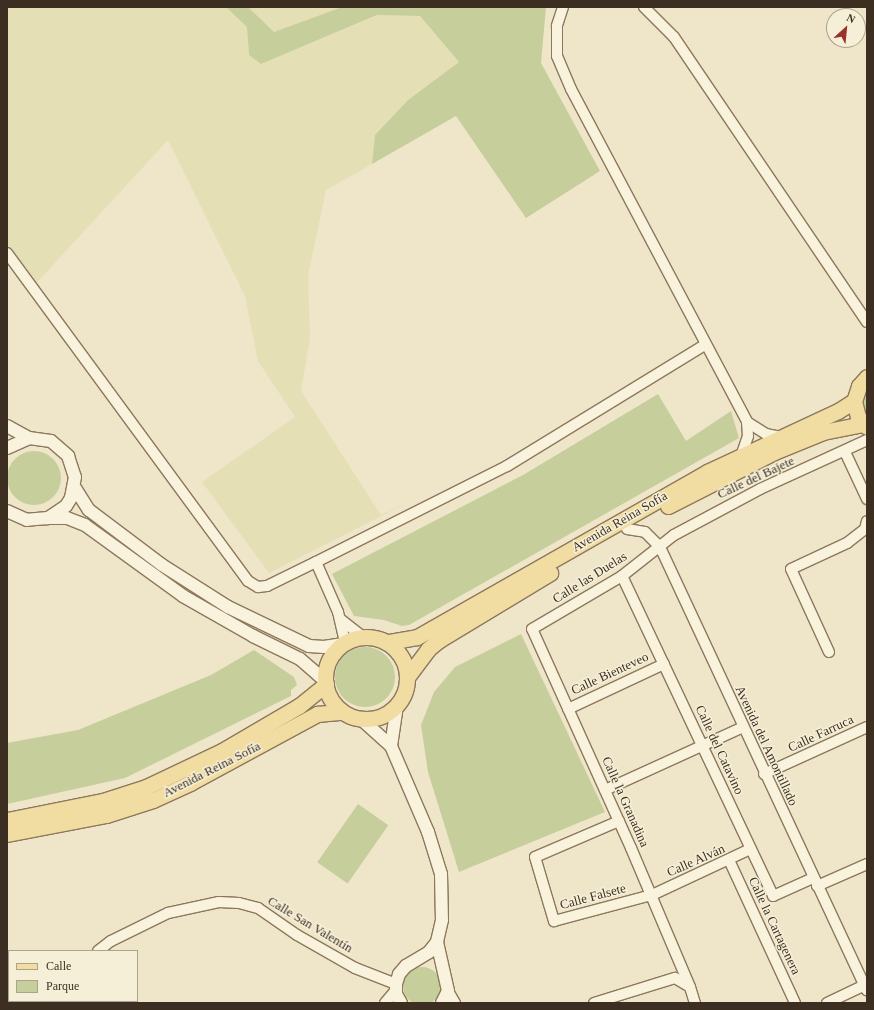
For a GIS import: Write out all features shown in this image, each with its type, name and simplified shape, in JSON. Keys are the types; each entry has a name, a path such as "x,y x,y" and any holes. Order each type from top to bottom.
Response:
{"main road":[{"path":"865,425 854,409 854,401 859,386 867,377"},
{"name":"Avenida Reina Sofía","path":"362,636 389,642 417,637 707,472 838,411 854,401"},
{"name":"Avenida Reina Sofía","path":"7,834 106,815 153,800 190,783 317,714 342,712 362,719 381,717 397,706 407,689 408,676 428,649 440,640 627,529 774,452 824,432 865,425"},
{"path":"342,712 332,702 325,683 328,660 344,643 362,636"},
{"path":"389,642 399,651 405,663 408,676"},
{"name":"Avenida Reina Sofía","path":"7,820 103,801 146,787 222,751 299,706 325,683"}],"street":[{"path":"563,7 557,26 557,56 571,89 747,422 748,436 741,456"},
{"path":"644,7 674,37 867,322"},
{"path":"7,253 248,580 258,588 267,586 316,562 507,466 706,344"},
{"path":"747,422 766,434 781,437"},
{"path":"7,426 29,438 51,441 68,456 73,466 75,488 81,500 94,514 162,565 228,607 309,646 324,648 344,643 340,619 316,562"},
{"path":"7,448 29,438"},
{"name":"Calle del Bajete","path":"660,547 674,535 760,489 845,452 867,440"},
{"path":"845,452 867,499"},
{"path":"48,518 66,506 75,488"},
{"path":"7,511 27,520 68,518 85,525 184,596 253,636 300,659 325,683"},
{"path":"829,652 791,569 847,543 865,529 867,521"},
{"name":"Avenida del Amontillado","path":"627,529 645,532 660,547 764,774 866,986"},
{"name":"Calle las Duelas","path":"532,629 622,576 660,547"},
{"name":"Calle del Catavino","path":"622,576 773,896 815,882"},
{"path":"340,619 362,636"},
{"name":"Calle la Granadina","path":"532,629 652,895 690,987 695,1003"},
{"name":"Calle Bienteveo","path":"568,709 664,664"},
{"path":"391,746 397,706"},
{"path":"362,719 391,746 428,832 441,874 442,920 437,942 442,971 447,980 448,991 455,1003"},
{"path":"605,790 743,727"},
{"name":"Calle Farruca","path":"764,774 867,727"},
{"name":"Calle Falsete","path":"619,821 536,857 554,921 652,895"},
{"name":"Calle Alván","path":"652,895 750,850"},
{"name":"Calle la Cartagenera","path":"730,860 795,1003"},
{"path":"815,882 867,864"},
{"name":"Calle San Valentín","path":"99,950 111,941 137,926 168,913 196,905 219,902 239,903 258,908 297,935 355,968 396,987"},
{"path":"385,1003 396,987 406,966 415,962 429,952 437,942"},
{"path":"415,962 430,963 442,971"},
{"path":"594,1003 675,978 690,987"},
{"path":"827,1003 866,986"},
{"path":"396,987 401,1003"},
{"path":"442,1003 448,991"}],"shaded area":[{"path":"7,7 226,7 247,27 249,55 261,64 378,15 420,16 459,62 408,100 375,135 372,164 326,190 308,276 310,338 301,391 381,515 409,502 269,573 202,482 295,417 258,361 245,296 168,140 29,291 7,262"},
{"path":"248,7 342,7 274,32"}],"green space":[{"path":"226,7 248,7 274,32 342,7 546,7 541,63 600,171 526,218 456,116 372,164 375,135 408,100 459,62 420,16 377,15 261,64 249,55 247,27"},
{"path":"867,386 867,416 861,405"},
{"path":"658,394 686,441 731,411 739,438 409,625 402,626 384,620 354,616 332,574 523,475"},
{"path":"34,451 44,453 53,459 59,468 61,478 59,488 53,497 44,503 34,505 24,503 15,497 9,488 7,478 9,468 15,459 24,453"},
{"path":"521,634 605,812 459,872 428,772 421,725 434,692 455,667"},
{"path":"359,647 371,647 382,652 390,660 395,671 393,689 382,702 371,707 359,707 348,702 340,694 335,683 335,671 340,660 348,652"},
{"path":"254,650 294,677 297,685 291,690 291,696 125,778 7,804 7,743 78,730 211,675"},
{"path":"358,804 388,825 348,883 317,862"},
{"path":"422,967 435,973 441,986 435,999 422,1005 409,999 403,986 409,973"}]}
